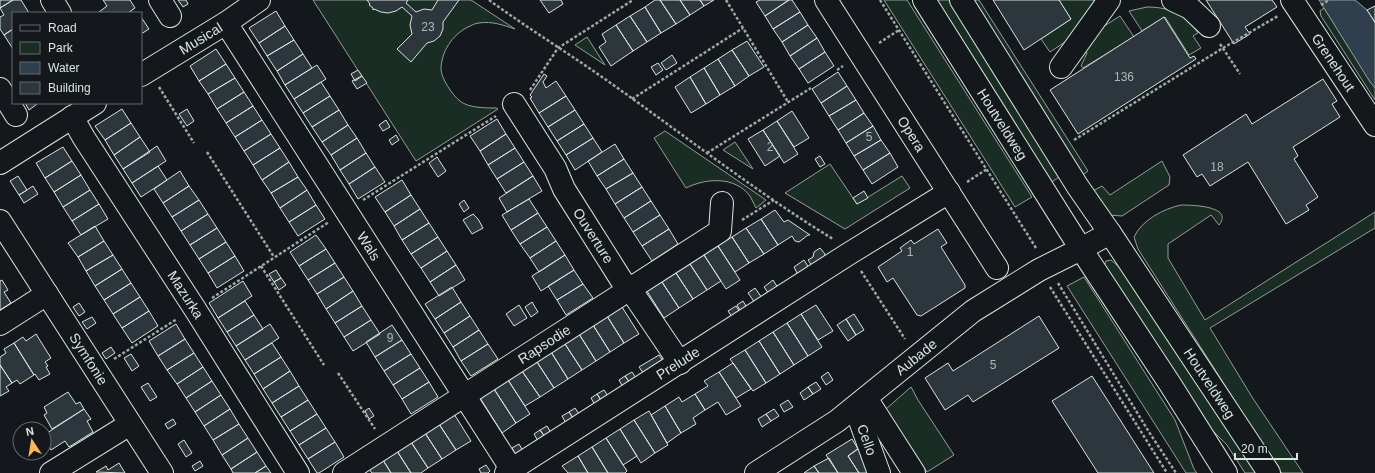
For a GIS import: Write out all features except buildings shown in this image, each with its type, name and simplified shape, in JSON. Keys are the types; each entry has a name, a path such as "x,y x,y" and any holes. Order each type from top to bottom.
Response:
{"street":[{"path":"52,0 59,12"},
{"name":"Musical","path":"145,72 226,23 259,0"},
{"name":"Opera","path":"826,0 997,268"},
{"name":"Houtveldweg","path":"924,0 1081,249 1170,384 1226,473"},
{"name":"Houtveldweg","path":"961,0 1078,187 1269,473"},
{"path":"1061,67 1110,0"},
{"path":"1173,0 1190,8 1215,35"},
{"name":"Grenehout","path":"1303,3 1375,125"},
{"name":"Wals","path":"226,23 465,396 509,471"},
{"path":"0,89 16,115"},
{"path":"0,163 93,104"},
{"name":"Ouverture","path":"514,104 555,168 564,189 622,281 630,289 680,363"},
{"name":"Mazurka","path":"72,117 88,145 195,309 298,473"},
{"name":"Prelude","path":"509,471 680,363 843,247 949,192"},
{"path":"720,231 722,203"},
{"name":"Symfonie","path":"0,221 162,473"},
{"name":"Rapsodie","path":"344,473 720,231"},
{"path":"1081,249 1110,233"},
{"name":"Aubade","path":"756,473 837,421 973,311 1043,268 1081,249"},
{"path":"0,324 46,294"},
{"path":"860,402 914,473"},
{"name":"Cello","path":"860,402 879,473"},
{"path":"51,473 130,424"}],"path":[{"path":"490,0 843,247 916,356"},
{"path":"95,370 195,309 514,104 528,91 558,48 633,0"},
{"path":"726,0 788,102"},
{"path":"880,0 1167,473"},
{"path":"1073,141 1223,48 1303,3 1329,0"},
{"path":"632,100 743,28"},
{"path":"1215,35 1240,74"},
{"path":"145,72 194,143"},
{"path":"707,153 811,88"},
{"path":"207,152 274,257"},
{"path":"720,231 745,219 774,200"},
{"path":"261,266 324,365"},
{"path":"1043,268 1176,473"},
{"path":"338,373 386,446"}],"green space":[{"path":"313,0 471,0 515,29 497,24 478,23 462,30 448,45 443,57 441,70 445,82 451,91 463,103 477,107 498,109 416,161"},
{"path":"884,0 907,0 1032,197 1015,207"},
{"path":"933,0 953,0 1064,174 1050,183"},
{"path":"968,0 979,0 1088,171 1080,177"},
{"path":"1059,0 1094,1 1093,8 1071,38 1050,52 1041,39 1071,19"},
{"path":"1147,7 1162,8 1182,16 1198,33 1193,36 1201,48 1189,55 1165,17 1142,31 1129,11"},
{"path":"1324,8 1375,88 1375,100 1321,16 1320,11"},
{"path":"1120,16 1134,37 1083,68 1081,66 1087,53 1084,48 1098,30"},
{"path":"587,37 605,65 575,45"},
{"path":"665,131 766,200 756,208 750,196 744,190 728,182 702,182 686,188 654,138"},
{"path":"735,142 753,169 723,150"},
{"path":"1162,161 1170,177 1169,185 1122,216 1109,215 1091,192 1102,186 1110,195"},
{"path":"830,164 857,204 902,176 910,188 845,229 785,193"},
{"path":"1181,205 1202,206 1216,210 1221,214 1222,219 1219,225 1211,215 1168,244 1168,258 1205,320 1375,212 1375,228 1210,328 1252,397 1303,473 1282,473 1279,470 1138,249 1134,237 1142,225 1160,212"},
{"path":"1111,260 1128,275 1258,473 1245,473 1227,445 1201,419 1104,266 1106,261"},
{"path":"1084,277 1175,420 1194,469 1197,473 1186,473 1067,286"},
{"path":"911,387 954,455 927,472 886,409"}],"water":[{"path":"1319,0 1355,0 1367,10 1375,23 1375,88 1370,82"}]}
